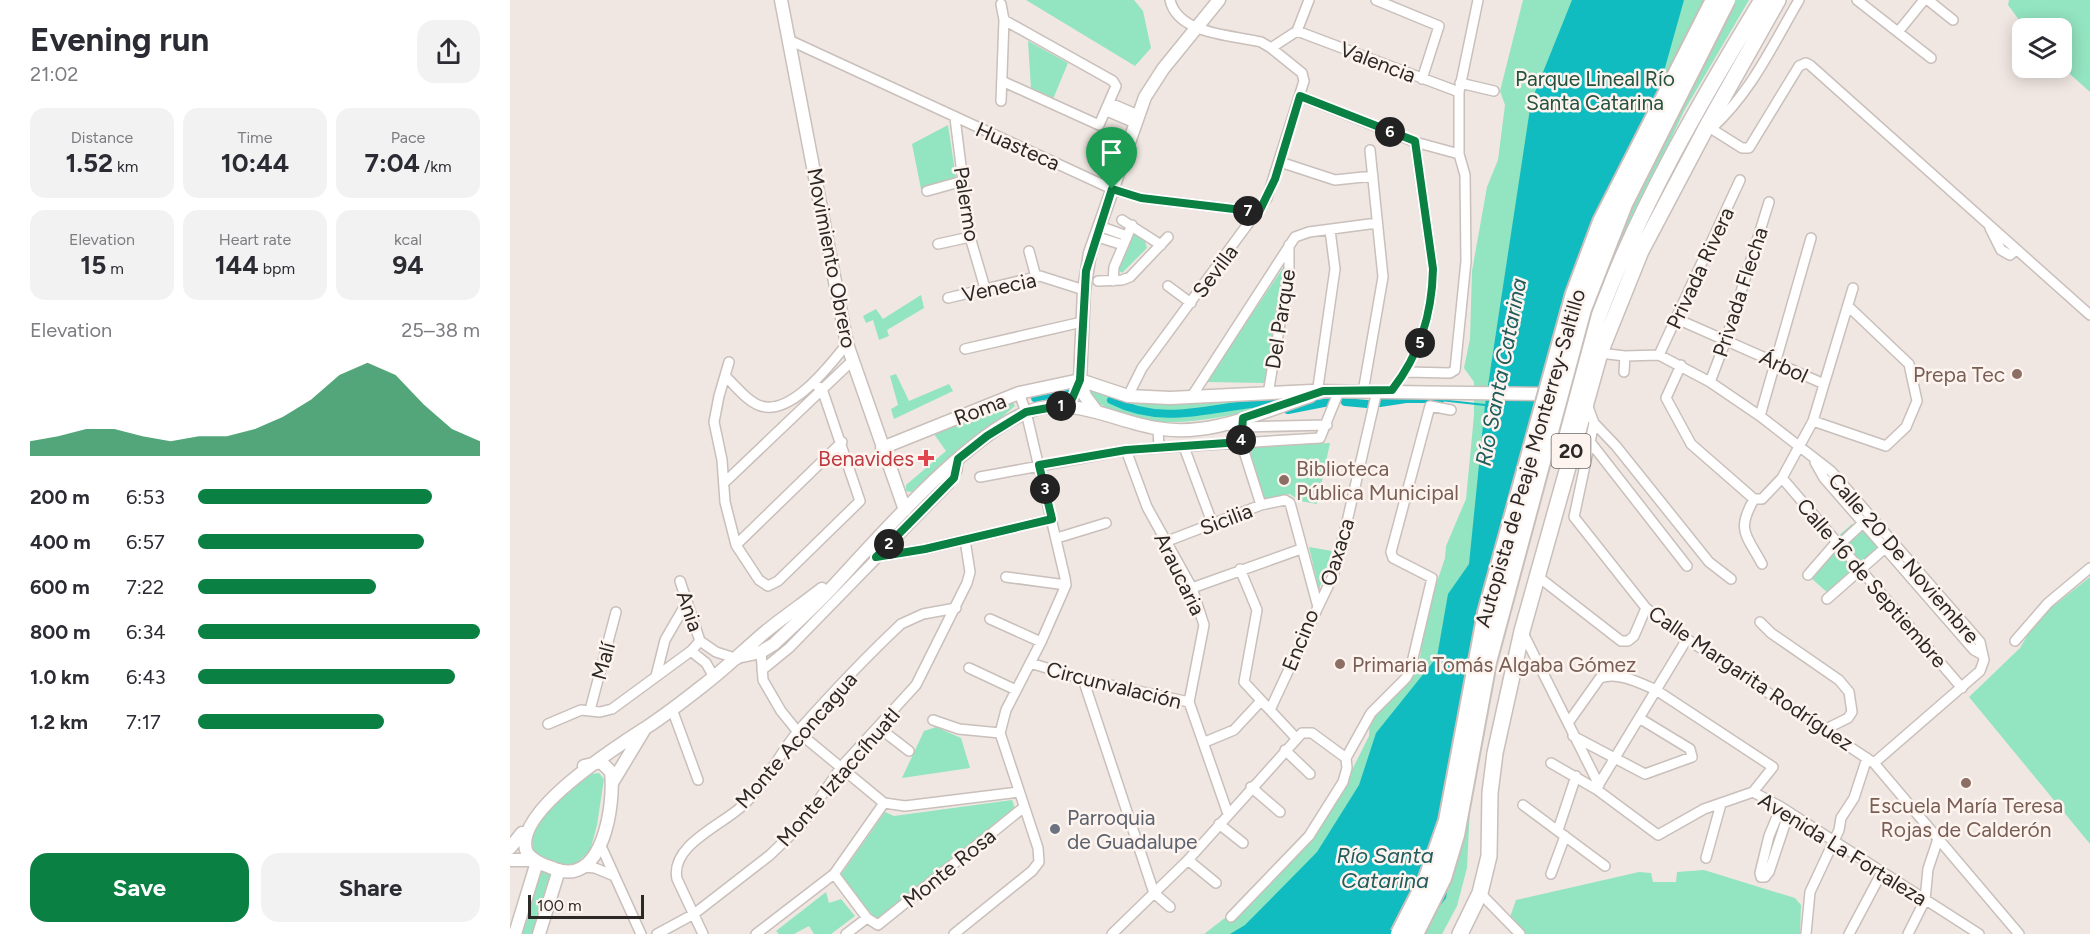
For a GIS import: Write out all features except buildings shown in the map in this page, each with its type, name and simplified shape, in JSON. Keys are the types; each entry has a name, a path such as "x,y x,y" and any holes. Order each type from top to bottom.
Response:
{"highway":[{"name":"Autopista de Peaje Monterrey-Saltillo","path":"1399,934 1426,881 1447,821 1486,613 1574,294 1601,222 1714,0"},
{"name":"Autopista de Peaje Monterrey-Saltillo","path":"1414,934 1443,878 1456,835 1490,652 1583,309 1624,204 1727,0"}],"main road":[{"name":"20","path":"1450,934 1471,889 1479,855 1484,765 1494,707 1597,320 1627,246 1703,98 1762,0"},
{"name":"20","path":"1460,934 1480,893 1489,856 1490,793 1495,753 1576,398 1600,353 1641,251 1778,0"},
{"path":"1709,128 1703,117 1730,67 1736,43"}],"street":[{"name":"Movimiento Obrero","path":"781,0 852,361 908,516"},
{"path":"1170,0 1175,14 1197,28 1261,42 1271,48 1297,31 1309,0"},
{"path":"1097,412 1085,396 1080,380 1084,290 1097,231 1136,119 1153,82 1220,0"},
{"path":"1376,0 1439,26 1422,79"},
{"path":"1406,372 1450,373 1455,370 1467,261 1465,175 1459,154 1460,87 1478,0"},
{"path":"1799,0 1737,105 1709,128 1742,148 1749,148 1799,66 1809,64 2090,315"},
{"path":"1857,0 1931,58"},
{"path":"1898,32 1926,0 1953,20"},
{"path":"1001,4 1004,20 1004,82 1001,101"},
{"path":"1004,20 1115,83 1102,123 1098,125 1004,82"},
{"name":"Valencia","path":"1297,31 1422,79 1494,91"},
{"name":"Huasteca","path":"789,40 1112,189 1141,198 1259,212"},
{"name":"Sevilla","path":"1128,396 1142,368 1268,198 1300,96 1304,76 1271,48"},
{"path":"1300,96 1415,141 1459,154"},
{"path":"1108,107 1136,119"},
{"name":"Palermo","path":"955,118 970,237 985,288"},
{"path":"1392,390 1406,372 1419,347 1432,291 1433,269 1415,141"},
{"path":"1363,392 1383,277 1370,150"},
{"path":"1280,162 1327,179 1340,180 1372,176"},
{"name":"Privada Rivera","path":"1659,355 1740,180"},
{"path":"927,191 963,181"},
{"name":"Privada Flecha","path":"1710,381 1726,340 1769,202"},
{"path":"1122,220 1161,245"},
{"path":"1192,396 1289,245 1299,235 1377,223"},
{"path":"1113,281 1125,240 1132,225"},
{"path":"1319,392 1335,269 1330,230"},
{"path":"1097,231 1125,240"},
{"path":"938,244 970,237"},
{"path":"1098,281 1126,279 1134,274 1168,237"},
{"path":"1760,416 1811,238"},
{"name":"Del Parque","path":"1273,394 1289,270 1289,245"},
{"path":"1029,251 1036,277"},
{"name":"Venecia","path":"948,298 1036,277 1060,280 1084,290"},
{"path":"1168,286 1191,303"},
{"path":"1762,564 1743,529 1744,518 1758,499 1782,478 1813,421 1853,288"},
{"path":"1813,421 1886,446 1906,427 1914,411 1917,397 1908,361 1849,307"},
{"name":"Árbol","path":"1677,319 1824,384"},
{"path":"965,349 1082,322"},
{"path":"725,376 756,404 763,407 785,406 813,383 848,344"},
{"path":"1600,353 1625,356 1659,355 1682,366 1710,381 1760,416 1814,459"},
{"path":"1624,372 1625,356"},
{"path":"724,483 791,416 852,361"},
{"path":"729,362 714,422 724,483 724,502 736,545 759,580 768,586 778,581 860,501 842,442 822,389 813,383"},
{"path":"1682,366 1666,395 1671,411 1691,444 1758,499"},
{"path":"1080,380 1128,396 1433,390 1576,398 1594,423 1616,446 1710,562 1731,579"},
{"path":"762,670 789,648 876,557 958,459 999,426 1026,412 1059,406 1072,399 1080,380"},
{"name":"Roma","path":"882,448 1019,393 1080,380"},
{"path":"980,477 1126,450 1320,438 1339,391"},
{"name":"Oaxaca","path":"1318,607 1333,576 1344,536 1377,391"},
{"path":"1243,423 1276,407 1319,392"},
{"path":"1006,577 1066,585 1057,538 1026,412 1019,393"},
{"path":"1273,394 1280,398 1276,407"},
{"path":"785,406 791,416"},
{"path":"1059,406 1097,412 1158,429 1207,428 1243,423 1327,425"},
{"path":"1231,918 1309,836 1343,782 1347,768 1346,758 1371,713 1406,678 1410,670 1432,578 1391,556 1430,406 1451,410"},
{"path":"1243,423 1241,442 1261,506"},
{"name":"Calle Margarita Rodríguez","path":"1594,423 1575,512 1576,522 1646,608 1687,639 1826,729 1870,761 2019,934"},
{"path":"1158,429 1159,448"},
{"path":"736,545 842,442"},
{"path":"1591,443 1687,566"},
{"path":"1184,447 1213,525"},
{"name":"Araucaria","path":"1126,450 1147,507 1192,588 1203,620 1204,634 1189,702"},
{"name":"Calle 20 De Noviembre","path":"1814,459 1824,478 1974,650 1983,655"},
{"name":"Calle 20 De Noviembre","path":"1814,459 1831,471 1980,642 1983,655"},
{"name":"Calle 16 de Septiembre","path":"1782,478 1837,545 1962,688"},
{"name":"Encino","path":"1270,710 1318,607 1301,549 1299,532 1288,500"},
{"name":"Sicilia","path":"1165,542 1261,506 1288,500"},
{"path":"510,848 548,798 584,766 646,728 740,657 766,631 845,572 908,516"},
{"path":"876,557 900,555 1052,519"},
{"path":"1057,538 1106,523"},
{"path":"1808,575 1837,545 1863,523"},
{"name":"Monte Iztaccíhuatl","path":"657,934 694,914 786,842 803,823 841,767 916,685 956,608 970,572 965,540"},
{"path":"1827,599 1885,548"},
{"path":"1192,588 1301,549"},
{"path":"2015,641 2048,603 2090,568"},
{"path":"1240,569 1257,610 1244,682 1260,702 1296,738"},
{"path":"548,724 573,712 590,710 606,712 612,709 692,651 700,641 716,652 740,657 761,652 810,611 845,572"},
{"path":"1536,575 1617,639 1628,641 1634,636 1646,608"},
{"name":"Ania","path":"680,581 700,641"},
{"name":"Circunvalación","path":"1000,733 1002,721 1066,585"},
{"path":"656,676 665,640 687,602"},
{"name":"Monte Aconcagua","path":"703,934 677,879 675,871 679,860 695,842 753,795 798,732 901,624 923,614 956,608"},
{"name":"Malí","path":"590,710 615,612"},
{"path":"990,619 1041,642"},
{"path":"1760,622 1771,633 1839,680 1850,692 1852,712 1848,718 1826,729"},
{"path":"1522,631 1598,787"},
{"path":"1598,787 1687,639"},
{"path":"692,651 706,663 714,677"},
{"path":"706,663 716,652"},
{"path":"761,652 766,690 798,732 884,803 905,806 1019,792"},
{"path":"1806,934 1808,900 1834,841 1841,818 1854,798 1870,761 1962,688 1980,671 1983,655"},
{"name":"Circunvalación","path":"1030,663 1083,679 1189,702 1205,742 1228,814"},
{"path":"969,668 1016,690"},
{"path":"1568,723 1598,680 1606,676 1631,680 1656,690 1773,767 1753,792"},
{"path":"1083,679 1154,893 1170,907"},
{"path":"1205,742 1234,730 1260,702"},
{"path":"672,709 698,780"},
{"path":"1573,735 1648,774 1693,756 1690,749 1640,718"},
{"path":"933,720 959,729 1000,733 1038,848 1039,862 1032,871 954,934"},
{"path":"878,727 909,751"},
{"path":"612,783 646,728"},
{"path":"1112,934 1124,930 1154,893 1188,860 1251,787 1302,733 1310,731 1346,758"},
{"path":"1285,750 1310,774"},
{"path":"584,766 594,763 605,764 611,772 612,783 601,846 584,867"},
{"name":"Avenida La Fortaleza","path":"1551,763 1598,787 1658,835 1704,809 1753,792 1785,809 1975,933"},
{"path":"1551,874 1576,776"},
{"path":"1251,787 1280,812"},
{"path":"756,934 834,874 884,803"},
{"path":"1706,858 1721,804"},
{"path":"1523,805 1605,866"},
{"name":"Monte Rosa","path":"867,918 874,925 882,923 1024,807"},
{"path":"1785,809 1769,872 1766,877 1761,877 1760,873 1770,836 1785,809"},
{"path":"1219,824 1243,843"},
{"path":"522,833 524,849 535,861"},
{"path":"1908,934 1925,900 1928,869 1938,839"},
{"path":"601,846 612,875 641,934"},
{"path":"510,860 535,861 566,872 584,867 596,868 612,875"},
{"path":"1188,860 1216,883"},
{"path":"515,934 535,861"},
{"path":"539,934 559,870"},
{"path":"1849,934 1882,872"},
{"path":"834,874 867,918 846,934"},
{"path":"1480,893 1520,934"}],"green space":[{"path":"1026,0 1134,0 1143,11 1151,48 1135,66"},
{"name":"Río Santa Catarina","path":"1523,0 1749,0 1684,111 1594,304 1489,674 1471,788 1467,868 1457,906 1442,934 1204,934 1247,901 1340,794 1369,736 1370,718 1407,685 1419,664 1427,612 1445,558 1446,546 1466,499 1474,415 1474,382 1464,368 1470,339 1472,271 1487,187 1498,160 1505,105 1500,91"},
{"path":"2009,0 2090,0 2090,92 2072,76 2072,18 2018,18 2008,5"},
{"path":"1028,41 1068,63 1053,99 1031,89"},
{"path":"948,125 956,178 921,189 912,144"},
{"path":"1133,233 1144,237 1147,248 1122,273 1117,269"},
{"path":"1285,265 1265,383 1206,382"},
{"path":"921,295 924,308 887,330 889,336 879,340 873,320 866,323 863,316 876,309 883,319"},
{"path":"896,374 909,401 949,384 953,391 894,419 891,409 898,405 890,376"},
{"path":"1088,386 1159,403 1276,399 1272,405 1227,416 1177,422 1152,421 1128,417 1107,408 1088,394"},
{"path":"1013,402 1015,406 911,492 906,491 906,485 946,451 934,434 991,408"},
{"path":"1330,443 1317,504 1300,501 1290,494 1262,501 1249,446"},
{"path":"1859,523 1883,549 1860,567 1835,539 1852,524 1856,527"},
{"path":"1309,547 1332,551 1319,590"},
{"path":"1836,549 1854,569 1828,593 1811,578 1813,571"},
{"path":"2090,577 2090,844 1969,697 2020,648 2037,619"},
{"path":"936,727 961,738 970,768 902,778 924,731"},
{"path":"599,773 604,779 597,825 590,851 574,865 553,863 533,852 531,826 541,812 589,774"},
{"path":"1012,800 1016,811 878,922 840,876 885,812 894,816"},
{"path":"540,868 551,873 533,934 521,934"},
{"path":"1704,870 1795,898 1801,905 1800,934 1525,934 1510,917 1516,900 1639,872 1651,873 1653,882 1676,882 1677,872"},
{"path":"826,892 829,903 841,899 855,916 831,934 814,934 809,926 794,934 779,934 776,931"}],"water":[{"name":"Río Santa Catarina","path":"1572,0 1684,0 1623,217 1490,660 1446,898 1418,934 1230,934 1245,925 1317,852 1359,785 1376,733 1437,657 1448,594 1469,564 1485,405 1531,102"}],"waterway":[{"path":"1035,398 1071,390"},
{"path":"1380,403 1406,399 1428,399"},
{"path":"1432,399 1440,400"},
{"path":"1111,400 1151,413 1171,414 1272,402"},
{"path":"1440,400 1485,405"},
{"path":"1288,410 1329,402"},
{"path":"1345,402 1367,404"}],"place":[{"name":"Prepa Tec","path":"2017,374"},
{"name":"Benavides","path":"926,458"},
{"name":"Biblioteca Pública Municipal","path":"1284,480"},
{"name":"Primaria Tomás Algaba Gómez","path":"1340,664"},
{"name":"Escuela María Teresa Rojas de Calderón","path":"1966,783"},
{"name":"Parroquia de Guadalupe","path":"1055,829"}],"route":[{"path":"1300,96 1415,141 1433,269 1427,320 1419,347 1406,372 1392,390 1323,391 1243,418 1241,442 1126,450 1039,465 1052,519 900,555 876,557 949,484 957,471 958,459 999,426 1012,419 1043,407 1069,403 1072,399 1080,380 1086,271 1112,189 1141,198 1259,212 1268,198 1275,179 1300,96"}],"park label":[{"name":"Parque Lineal Río Santa Catarina","path":"1595,90"}]}
